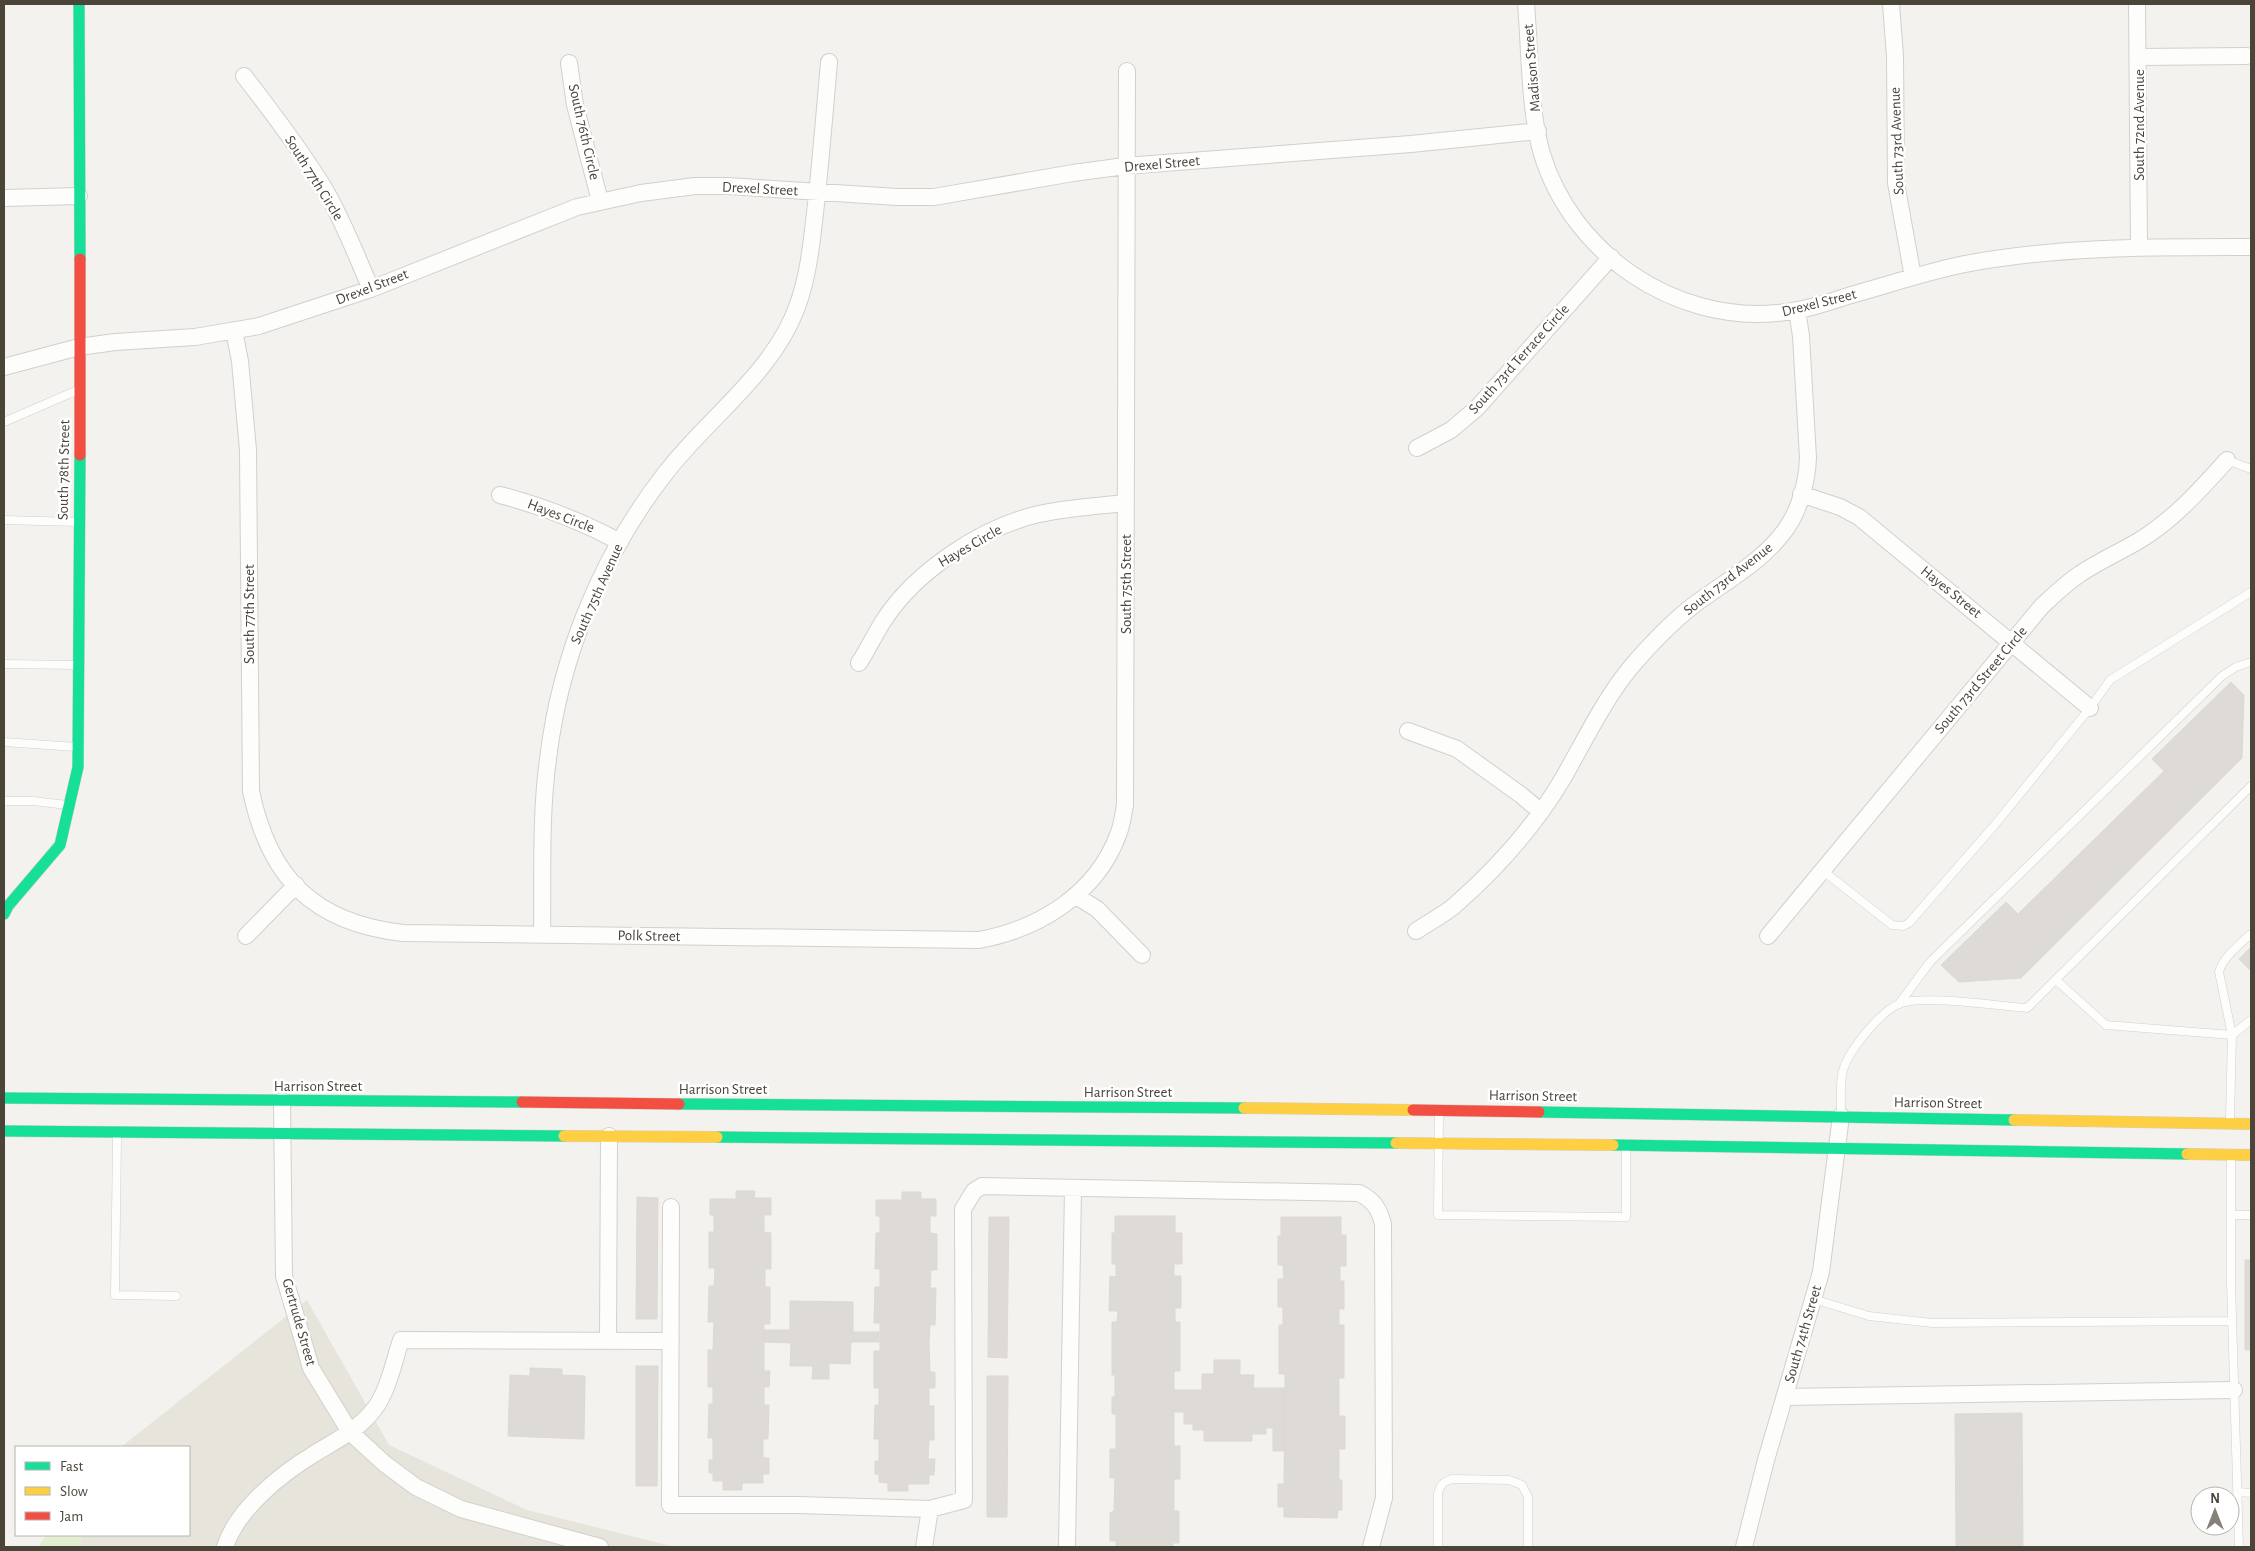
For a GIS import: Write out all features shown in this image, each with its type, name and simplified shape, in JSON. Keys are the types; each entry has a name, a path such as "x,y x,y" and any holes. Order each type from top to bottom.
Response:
{"main road":[{"name":"South 78th Street","path":"4,914 8,906 60,845 78,767 80,390 78,4"},
{"name":"Harrison Street","path":"4,1098 1439,1110 2251,1124"},
{"path":"4,1132 1438,1143 2251,1155"}],"street":[{"name":"Madison Street","path":"1526,4 1534,105 1538,131"},
{"name":"South 73rd Avenue","path":"1891,4 1895,56 1896,183 1913,277"},
{"name":"South 72nd Avenue","path":"2138,4 2139,247"},
{"path":"2138,57 2247,56"},
{"name":"South 75th Avenue","path":"542,935 544,796 555,716 565,672 579,630 609,561 645,500 665,473 759,369 784,334 796,309 805,280 817,192 829,62"},
{"name":"South 76th Circle","path":"569,63 575,105 600,201"},
{"name":"South 75th Street","path":"1076,896 1099,871 1109,856 1118,834 1126,805 1127,71"},
{"name":"South 77th Circle","path":"244,76 278,120 324,189 342,222 371,289"},
{"name":"Drexel Street","path":"4,367 79,347 234,331 293,316 371,289 577,207 641,193 695,186 897,197 934,197 1073,172 1126,166 1411,144 1538,131 1547,166 1564,202 1590,238 1611,257 1638,279 1674,297 1696,305 1742,313 1777,313 1797,310 1961,265 2026,256 2139,247 2251,247"},
{"path":"4,198 79,196"},
{"name":"South 73rd Terrace Circle","path":"1417,448 1450,430 1478,408 1611,257"},
{"name":"South 73rd Avenue","path":"1416,931 1452,907 1522,836 1560,782 1608,700 1631,668 1658,638 1689,609 1754,562 1772,546 1796,513 1802,494 1808,458 1801,336 1797,310"},
{"name":"South 77th Street","path":"234,331 240,361 248,450 251,791 256,818 271,853 279,867 296,885"},
{"name":"South 73rd Street Circle","path":"1768,936 2042,606 2062,587 2080,574 2161,526 2190,502 2227,460"},
{"name":"Hayes Street","path":"1802,494 1840,507 1859,517 2090,708"},
{"name":"Hayes Circle","path":"500,495 545,507 596,529 620,542"},
{"name":"Hayes Circle","path":"860,663 884,619 904,595 934,567 963,546 1004,526 1036,514 1064,509 1126,503"},
{"path":"1408,731 1457,749 1522,795 1540,811"},
{"path":"246,936 296,885"},
{"name":"Polk Street","path":"296,885 312,902 325,910 351,923 374,930 403,933 542,935 979,940 1004,935 1029,926 1066,905 1076,896"},
{"path":"1076,896 1097,909 1142,955"},
{"name":"Gertrude Street","path":"282,1101 284,1276 311,1368 350,1432 385,1464 416,1487 461,1509 600,1547"},
{"name":"South 74th Street","path":"1744,1547 1766,1460 1821,1272 1826,1244 1840,1116"},
{"path":"608,1340 609,1136"},
{"path":"671,1207 670,1505 799,1505 930,1509 964,1500 963,1208 974,1190 982,1186 1358,1193 1371,1199 1380,1212 1383,1224 1384,1498 1371,1547"},
{"path":"1067,1547 1073,1188"},
{"path":"225,1547 250,1504 298,1463 350,1432 375,1408 389,1377 401,1340 671,1341"},
{"path":"1785,1397 2234,1390"},
{"path":"924,1547 930,1509"}],"lane":[{"path":"4,422 80,390"},
{"path":"2227,460 2251,470"},
{"path":"4,520 79,522"},
{"path":"1822,870 1892,925 1903,926 1909,923 1993,827 2090,708 2110,680 2251,592"},
{"path":"1840,1116 1842,1074 1854,1048 1873,1025 1899,1004 1930,962 2222,676 2236,667 2251,662"},
{"path":"4,664 78,665"},
{"path":"4,742 78,747"},
{"path":"1899,1004 1919,1000 2027,1008 2251,786"},
{"path":"4,800 69,805"},
{"path":"2230,1124 2232,1035 2220,972 2227,958 2251,934"},
{"path":"2056,980 2106,1025 2232,1035 2251,1020"},
{"path":"1439,1110 1438,1215 1626,1217 1626,1145"},
{"path":"117,1132 115,1295 176,1296"},
{"path":"2231,1154 2232,1321 2238,1486"},
{"path":"2231,1215 2251,1215"},
{"path":"1813,1300 1869,1316 1932,1323 2232,1321"},
{"path":"1438,1547 1438,1494 1440,1487 1445,1481 1452,1479 1509,1480 1517,1481 1522,1485 1528,1497 1528,1547"}],"shaded area":[{"path":"307,1300 389,1445 527,1510 675,1547 81,1547 81,1536 190,1536 190,1446 122,1446"}],"green space":[{"path":"45,1536 81,1536 81,1547 38,1547"}],"building":[{"path":"2231,682 2244,695 2242,758 2021,978 1959,982 1941,965 2006,902 2018,914 2164,771 2152,759"},
{"path":"2251,947 2251,971 2239,959"},
{"path":"736,1191 755,1191 754,1198 771,1198 771,1215 764,1215 764,1232 771,1233 771,1269 765,1269 765,1287 770,1287 770,1324 764,1324 764,1371 770,1371 769,1387 764,1387 764,1405 769,1405 768,1439 763,1439 763,1458 769,1458 769,1474 763,1474 763,1483 742,1483 742,1490 723,1490 723,1481 713,1481 713,1473 709,1473 709,1460 713,1460 713,1438 708,1438 709,1404 713,1404 713,1387 708,1387 708,1350 713,1350 714,1322 708,1322 709,1286 714,1286 715,1268 709,1268 709,1232 714,1232 714,1215 710,1215 710,1199 736,1199"},
{"path":"902,1192 921,1192 921,1199 936,1199 936,1216 930,1216 930,1233 937,1234 937,1270 931,1270 930,1288 936,1288 935,1325 930,1325 929,1343 930,1372 935,1372 935,1388 929,1388 929,1406 934,1406 934,1440 929,1440 928,1459 935,1459 934,1475 929,1475 929,1484 908,1484 908,1491 888,1491 888,1483 879,1482 879,1474 875,1474 875,1461 879,1461 879,1439 874,1439 875,1405 879,1405 879,1388 874,1388 874,1351 880,1351 880,1323 874,1323 875,1287 880,1287 880,1269 875,1269 876,1233 880,1233 880,1216 876,1216 876,1200 902,1200"},
{"path":"637,1197 658,1198 657,1319 636,1319"},
{"path":"1115,1216 1175,1216 1175,1233 1182,1233 1182,1264 1174,1264 1174,1276 1181,1276 1181,1308 1175,1308 1175,1322 1180,1322 1180,1371 1174,1371 1174,1446 1180,1446 1180,1479 1174,1479 1174,1511 1179,1511 1179,1543 1173,1543 1173,1547 1116,1547 1116,1541 1110,1541 1110,1513 1114,1511 1115,1478 1110,1478 1110,1449 1116,1449 1116,1414 1112,1414 1112,1397 1115,1397 1115,1375 1112,1375 1112,1322 1117,1322 1118,1311 1109,1311 1110,1276 1116,1277 1116,1264 1112,1264 1112,1233 1115,1233"},
{"path":"989,1217 1009,1217 1007,1358 988,1357"},
{"path":"1281,1217 1341,1217 1341,1235 1346,1235 1346,1266 1340,1266 1340,1281 1344,1281 1344,1309 1339,1309 1339,1325 1344,1325 1344,1378 1339,1378 1339,1416 1345,1416 1345,1449 1339,1449 1339,1480 1342,1480 1342,1510 1338,1510 1337,1518 1284,1517 1284,1507 1278,1507 1278,1484 1284,1484 1285,1388 1285,1374 1279,1374 1279,1325 1283,1325 1283,1307 1278,1307 1278,1279 1284,1279 1283,1265 1278,1265 1278,1236 1281,1236"},
{"path":"2245,1260 2251,1260 2251,1350 2245,1350"},
{"path":"790,1301 853,1302 853,1332 879,1332 879,1342 851,1342 850,1364 829,1363 829,1379 812,1379 813,1366 790,1366 791,1343 764,1342 764,1330 790,1330"},
{"path":"1214,1360 1240,1360 1240,1375 1254,1375 1253,1388 1285,1388 1284,1451 1273,1451 1273,1428 1266,1428 1266,1434 1252,1434 1252,1441 1204,1441 1204,1430 1193,1430 1193,1424 1184,1424 1184,1412 1174,1412 1174,1390 1202,1390 1202,1374 1214,1374"},
{"path":"636,1366 658,1366 657,1486 636,1486"},
{"path":"530,1368 562,1369 562,1375 585,1376 584,1439 508,1436 510,1375 530,1376"},
{"path":"987,1376 1008,1376 1007,1517 987,1517"},
{"path":"2022,1413 2023,1547 1956,1547 1955,1414"}],"traffic: fast":[{"path":"79,4 80,259"},
{"path":"4,914 8,906 60,845 78,767 80,455"},
{"path":"4,1098 522,1102"},
{"path":"679,1104 1244,1108"},
{"path":"1539,1112 2014,1120"},
{"path":"4,1131 564,1136"},
{"path":"717,1137 1396,1143"},
{"path":"1613,1145 2187,1154"}],"traffic: slow":[{"path":"1244,1108 1413,1110"},
{"path":"2014,1120 2251,1124"},
{"path":"564,1136 717,1137"},
{"path":"1396,1143 1613,1145"},
{"path":"2187,1154 2251,1155"}],"traffic: jam":[{"path":"80,259 80,455"},
{"path":"522,1102 679,1104"},
{"path":"1413,1110 1539,1112"}]}
